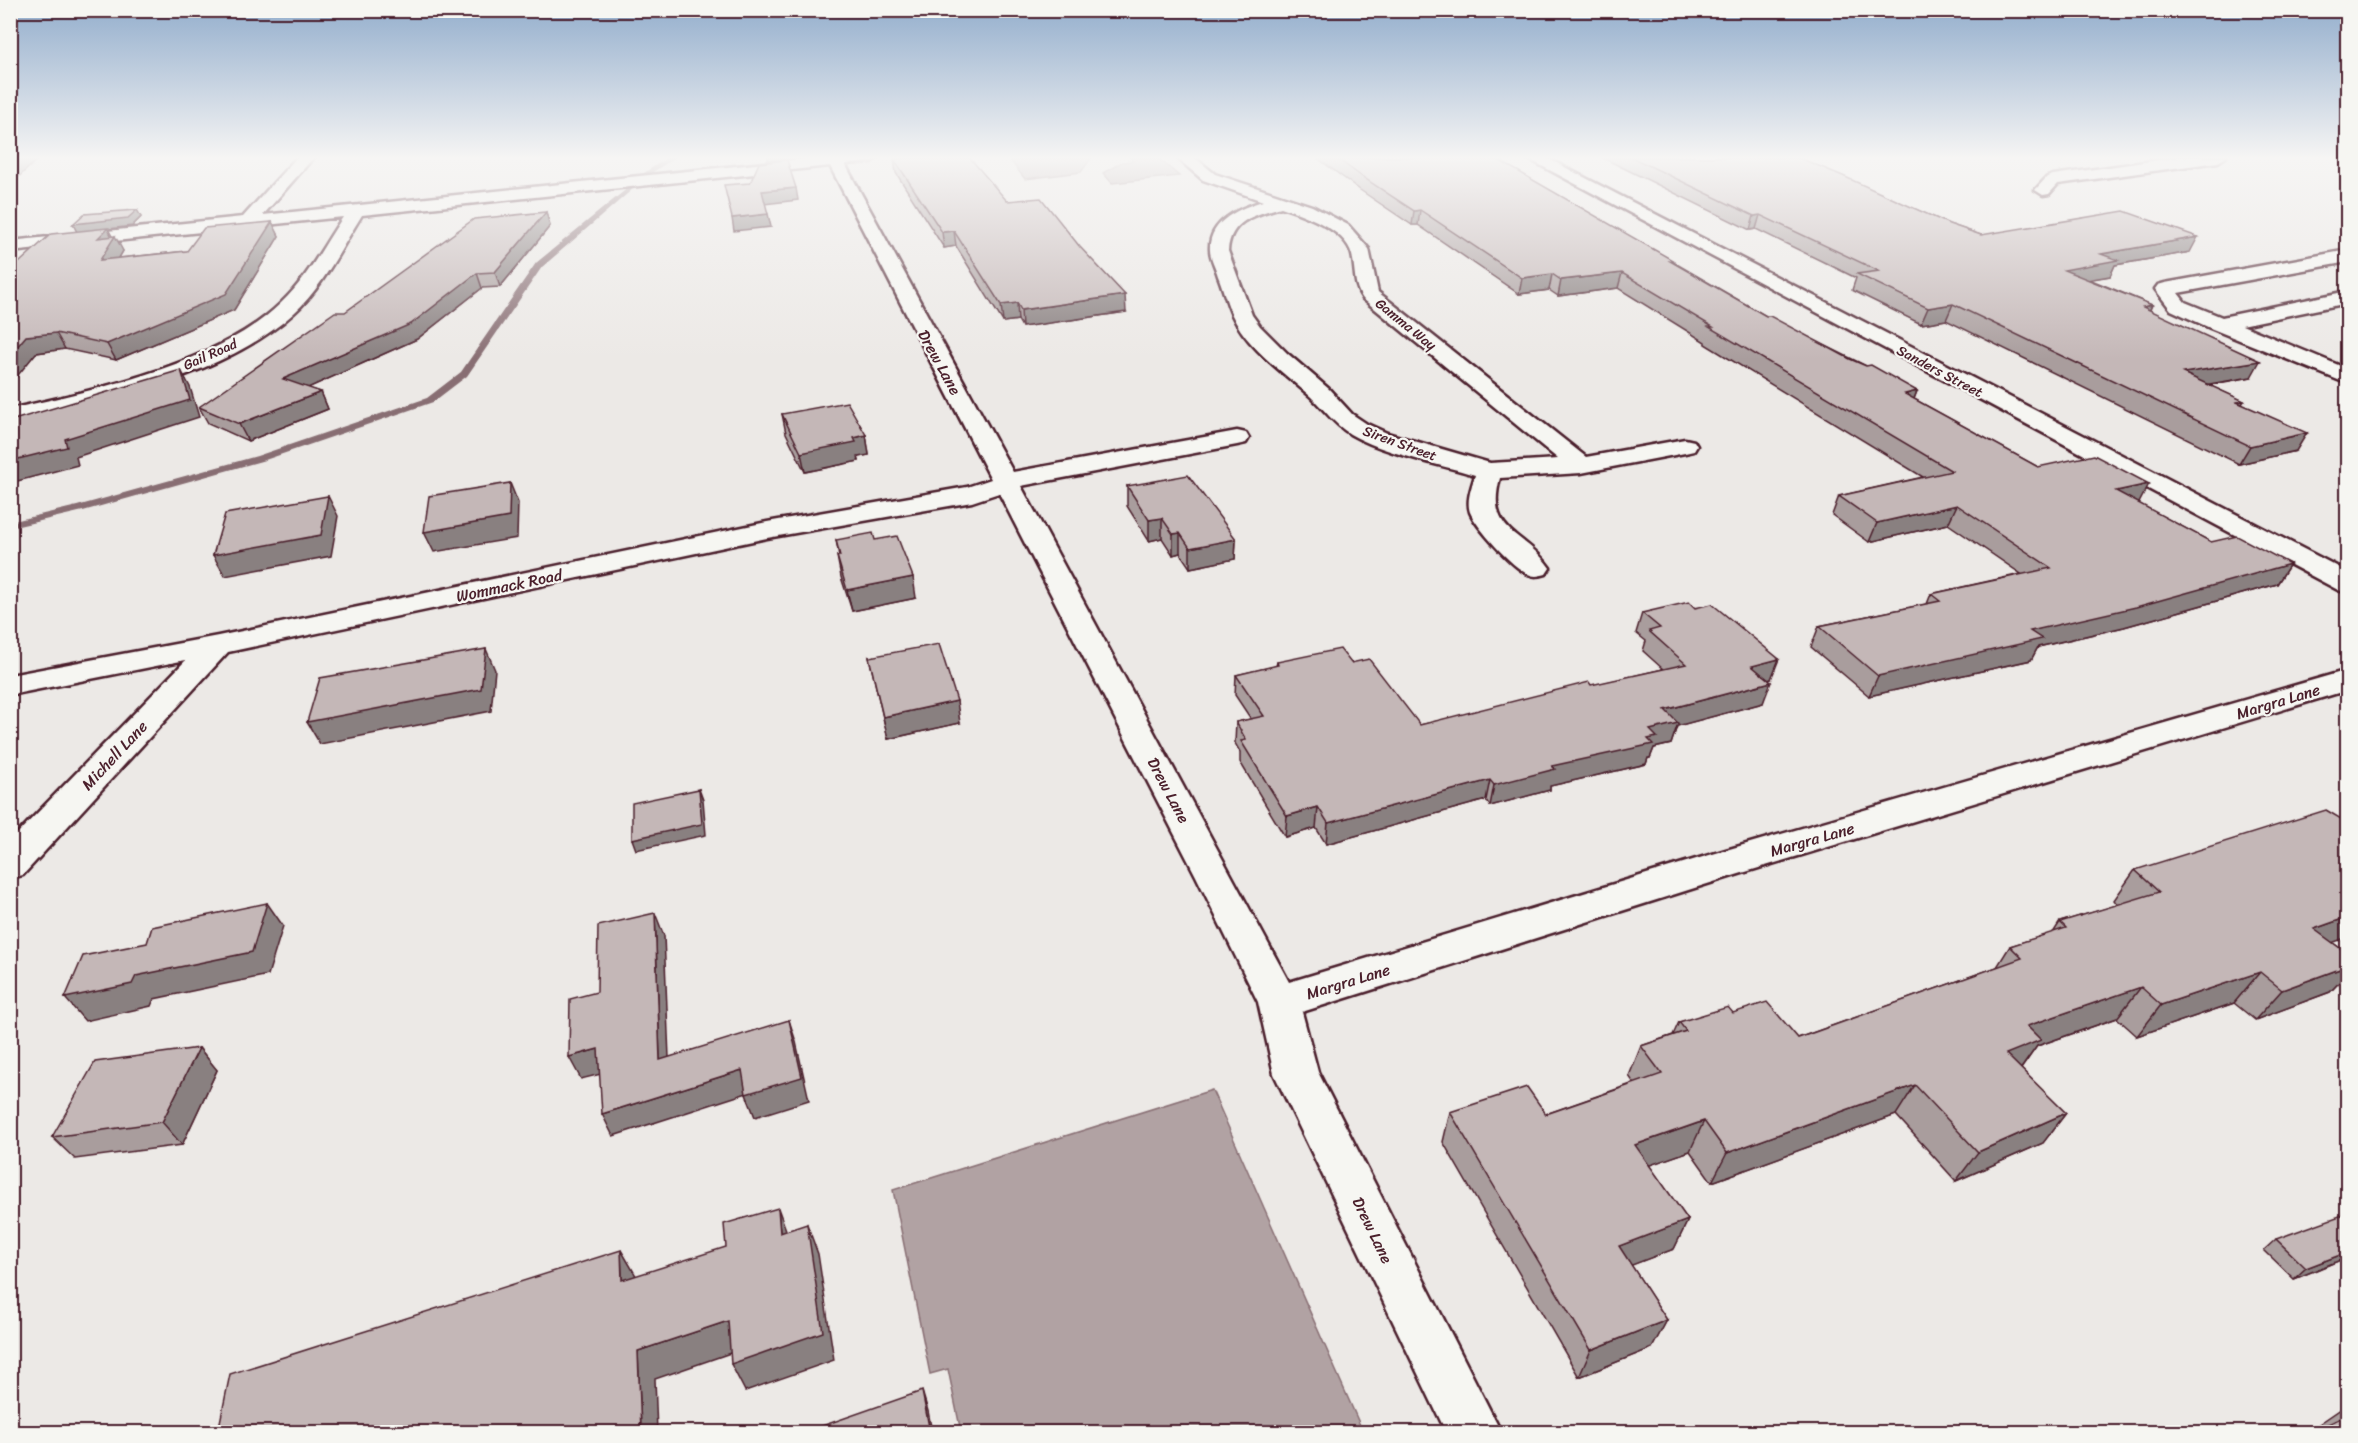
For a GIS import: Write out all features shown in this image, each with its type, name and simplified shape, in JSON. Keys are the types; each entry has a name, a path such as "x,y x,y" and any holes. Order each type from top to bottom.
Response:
{"street":[{"path":"10,247 226,224"},
{"name":"Gail Road","path":"10,416 80,399 178,369 246,339 272,322 304,290 347,224"},
{"name":"Drew Lane","path":"868,224 1210,866 1279,1002 1296,1074 1474,1432"},
{"name":"Siren Street","path":"1231,224 1222,233 1218,243 1219,251 1246,322 1279,358 1310,383 1344,419 1359,429 1405,448 1489,471 1581,465 1685,446"},
{"name":"Gamma Way","path":"1336,224 1348,234 1362,253 1363,281 1370,295 1581,465"},
{"name":"Sanders Street","path":"1662,224 2348,584"},
{"path":"2348,256 2165,289 2178,306 2348,377"},
{"path":"2217,324 2348,297"},
{"name":"Wommack Road","path":"10,685 218,645 676,548 972,494 1040,473 1237,438"},
{"path":"1489,471 1482,503 1484,515 1536,568"},
{"name":"Michell Lane","path":"10,866 218,645"},
{"name":"Margra Lane","path":"1279,1002 1715,867 2348,680"}],"shaded area":[{"path":"1212,1090 1363,1432 961,1432 948,1369 930,1374 893,1190"}],"building":[{"path":"271,224 226,294 107,344 56,333 26,336 10,355 10,290 12,289 10,289 10,271 51,234 108,228 98,238 115,236 100,260 187,251 204,228"},
{"path":"467,224 536,224 495,272 477,273 411,324 283,379 321,392 239,424 199,407 335,312 345,312"},
{"path":"937,224 1062,224 1125,295 1021,310 1017,303 1001,305 954,231 942,232"},
{"path":"1442,224 1610,224 1766,316 1770,316 1850,359 1866,366 1871,365 1917,391 1905,394 2038,467 2094,455 2149,484 2116,491 2211,542 2237,536 2290,564 2136,607 2030,631 2042,639 1878,676 1819,626 1940,601 1931,594 2051,568 1957,505 1877,523 1839,496 1952,471 1622,273 1561,280 1552,274 1522,278"},
{"path":"1780,224 1950,224 1981,235 2045,224 2162,224 2198,237 2101,254 2118,260 2064,270 2152,305 2143,307 2260,361 2183,373 2244,401 2237,402 2307,433 2250,446 1953,304 1928,308 1857,274 1879,271"},
{"path":"181,370 190,400 65,439 67,447 10,461 10,421"},
{"path":"847,402 866,435 854,438 856,442 801,453 782,414"},
{"path":"1188,475 1236,539 1190,548 1180,533 1173,534 1162,518 1149,520 1127,486"},
{"path":"510,483 509,517 424,532 429,496"},
{"path":"328,496 321,535 213,555 225,514"},
{"path":"873,533 875,540 897,536 913,577 847,590 837,556 840,556 836,540"},
{"path":"1689,602 1695,608 1712,604 1779,659 1752,666 1771,682 1665,710 1678,723 1650,730 1657,737 1648,739 1653,744 1552,766 1555,769 1494,785 1490,780 1328,823 1318,807 1287,816 1241,741 1246,740 1236,722 1264,716 1236,675 1278,665 1277,662 1340,649 1351,663 1369,659 1420,725 1589,682 1591,685 1686,664 1649,631 1660,628 1642,613"},
{"path":"939,644 957,701 883,717 869,657"},
{"path":"486,649 481,689 307,722 320,678"},
{"path":"699,789 702,824 632,839 632,803"},
{"path":"2326,810 2348,821 2348,917 2314,929 2348,954 2348,966 2282,990 2260,972 2161,1005 2141,987 2027,1026 2041,1040 2006,1054 2066,1113 1978,1152 1915,1085 1727,1153 1704,1121 1635,1145 1688,1220 1619,1246 1667,1320 1591,1350 1450,1112 1527,1087 1546,1114 1662,1074 1641,1046 1686,1031 1679,1022 1728,1007 1733,1013 1767,1002 1798,1038 2022,958 2010,946 2066,928 2060,922 2159,892 2135,870"},
{"path":"267,903 252,952 136,976 132,984 65,998 83,956 147,943 152,927"},
{"path":"655,913 660,1060 789,1020 802,1077 746,1094 742,1070 602,1114 598,1049 569,1057 570,999 597,992 598,926"},
{"path":"199,1048 162,1122 52,1137 95,1062"},
{"path":"778,1208 780,1233 807,1224 823,1332 731,1364 728,1321 638,1351 641,1432 218,1432 230,1374 621,1250 622,1280 726,1247 724,1224"},
{"path":"2348,1213 2348,1252 2306,1268 2276,1239"},
{"path":"922,1391 930,1432 820,1432 819,1427"},
{"path":"2348,1406 2348,1432 2312,1432 2347,1415 2341,1409"}],"waterway":[{"path":"10,525 79,509 261,458 430,400 464,374 539,265 588,224"}]}
